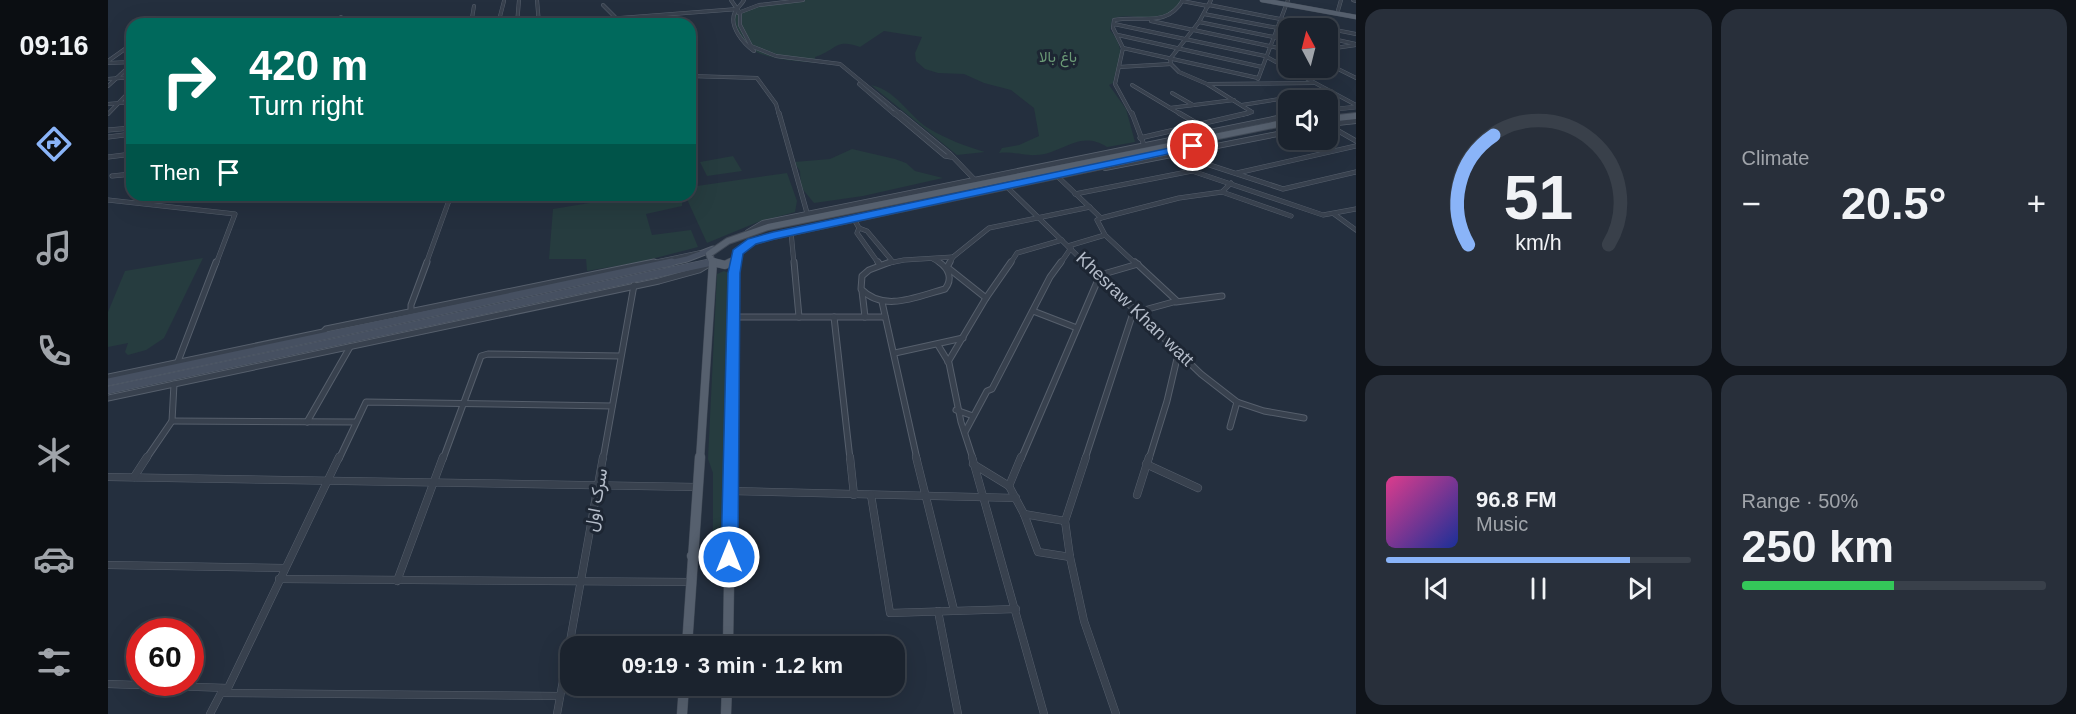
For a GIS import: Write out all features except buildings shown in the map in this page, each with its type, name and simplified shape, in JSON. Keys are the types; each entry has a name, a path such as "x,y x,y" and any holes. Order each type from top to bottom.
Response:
{"main road":[{"path":"1262,0 1287,2 1356,17"},
{"path":"1338,111 1356,110"},
{"path":"1338,116 1356,110"},
{"path":"108,390 713,262 725,265 752,242 791,232 1173,152 1278,124"},
{"path":"108,382 176,365 687,259 768,227 1083,160 1278,128"},
{"path":"688,636 713,262 709,254 713,249 730,247 737,256 728,636"},
{"path":"692,556 729,557"},
{"path":"682,714 683,696"},
{"path":"726,714 727,696"}],"street":[{"path":"518,18 519,0"},
{"path":"537,0 539,18"},
{"path":"731,0 739,11 740,25 747,41 758,50 776,56 821,62 839,67 945,156 951,157 975,180"},
{"path":"744,0 735,14 736,25 748,48 775,58 821,62"},
{"path":"603,4 615,18 739,11 759,4 803,0"},
{"path":"1140,138 1252,112 1207,84 1179,72 1171,64 1170,59 1199,22 1211,0"},
{"path":"1338,14 1341,0"},
{"path":"500,18 504,1"},
{"path":"1147,20 1173,14 1182,1 1278,18"},
{"path":"1281,18 1287,2"},
{"path":"472,18 474,6"},
{"path":"1204,14 1276,28"},
{"path":"1114,24 1117,19 1147,20 1278,48"},
{"path":"1236,29 1239,20"},
{"path":"1199,22 1278,38"},
{"path":"1114,24 1123,48 1115,84 1132,113 1144,145"},
{"path":"1114,24 1265,56 1329,90"},
{"path":"1258,84 1265,56 1278,24"},
{"path":"1338,30 1356,34"},
{"path":"1118,35 1262,68"},
{"path":"1338,40 1356,44"},
{"path":"1338,47 1356,44"},
{"path":"108,62 126,48"},
{"path":"1123,48 1258,78"},
{"path":"108,62 126,63"},
{"path":"1119,68 1171,64"},
{"path":"108,86 126,69"},
{"path":"1338,69 1356,78"},
{"path":"696,76 758,78 776,104 807,213"},
{"path":"108,79 126,77"},
{"path":"1207,84 1316,83"},
{"path":"1132,85 1198,124"},
{"path":"1172,93 1192,105"},
{"path":"108,114 126,95"},
{"path":"1338,95 1350,101 1356,110 1338,120"},
{"path":"1242,105 1278,99"},
{"path":"1170,108 1234,100"},
{"path":"108,104 126,102"},
{"path":"1083,160 1144,145 1278,118"},
{"path":"108,130 126,128"},
{"path":"1338,131 1356,141"},
{"path":"1173,152 1278,134"},
{"path":"108,137 126,135"},
{"path":"1236,173 1356,146"},
{"path":"1173,152 1283,189 1356,172"},
{"path":"108,157 126,155"},
{"path":"1075,194 1189,171 1231,183 1323,216 1356,209"},
{"path":"112,176 126,175"},
{"path":"1056,175 1101,218"},
{"path":"744,235 763,223 807,213 1000,177"},
{"path":"1222,192 1231,183"},
{"path":"1006,187 1039,218"},
{"path":"1101,218 1179,198 1222,192 1291,216"},
{"path":"108,200 236,214 176,365"},
{"path":"411,311 411,305 449,201"},
{"path":"862,291 882,302 945,289 950,282 946,267 953,257 989,228 1090,207"},
{"path":"1334,214 1356,230"},
{"name":"Khesraw Khan watt","path":"1039,218 1202,374 1235,401"},
{"path":"1101,218 1098,220 1105,235 1176,302"},
{"path":"854,219 859,228 867,231 893,262"},
{"path":"859,228 857,233 880,265"},
{"path":"791,232 799,316"},
{"path":"964,432 987,391 992,389 1050,277 1070,247 1105,235"},
{"path":"948,362 986,298 1017,253 1062,240"},
{"path":"108,377 176,365 411,311 713,249"},
{"path":"865,317 860,282 864,273 880,265 893,262 953,257"},
{"path":"933,259 986,298"},
{"path":"108,398 687,274 713,262"},
{"path":"1009,486 1100,275 1137,264"},
{"name":"سرک‌ اول","path":"571,636 634,285"},
{"path":"1116,714 1084,621 1070,557 1065,521 1132,316 1137,312 1176,302 1222,296"},
{"path":"882,302 954,610"},
{"path":"1033,311 1077,328"},
{"path":"734,317 885,317"},
{"path":"834,317 854,495"},
{"path":"895,353 963,338"},
{"path":"938,345 944,350 948,362 956,410 984,498 1044,714"},
{"path":"307,422 350,347"},
{"path":"1137,495 1167,401 1179,350"},
{"path":"398,581 480,358 485,354 620,356"},
{"path":"134,477 172,421 174,384"},
{"path":"1230,427 1235,401 1264,411 1304,418"},
{"path":"210,714 224,691 366,402 612,405"},
{"path":"956,410 973,416"},
{"path":"172,421 356,422"},
{"path":"973,464 1009,486 1024,514 1038,552 1070,557"},
{"path":"1146,464 1198,488"},
{"path":"108,477 697,487"},
{"path":"730,491 1016,498"},
{"path":"871,495 890,613 1016,609"},
{"path":"1024,514 1065,521"},
{"path":"108,565 284,568"},
{"path":"279,579 580,583 691,582"},
{"path":"938,611 958,714"},
{"path":"108,684 224,691 560,696"},
{"name":"سرک‌ اول","path":"557,714 560,696"}],"green space":[{"name":"باغ بالا","path":"803,0 1182,0 1175,10 1158,18 1130,16 1112,19 1110,30 1119,44 1120,56 1113,83 1109,85 1126,109 1135,142 1107,147 1097,142 1079,141 1046,154 1031,155 999,153 1002,148 1019,145 1039,136 1034,108 1011,90 984,83 964,74 938,73 925,69 916,61 915,53 922,37 884,31 860,47 846,44 836,46 815,57 816,63 775,58 762,54 751,49 742,40 737,29 735,14 754,6"},
{"path":"871,85 895,97 928,128 956,142 985,152 957,155"},
{"path":"852,149 895,159 906,163 915,171 943,178 863,196 814,203 801,187 800,171 794,162 830,159"},
{"path":"733,156 742,171 707,176 700,162"},
{"path":"787,173 797,201 795,212 758,222 707,243 688,201 696,201 696,186"},
{"path":"602,201 682,201 682,206 646,214 652,235 691,230 698,247 640,262 587,271 586,259 549,259 553,209"},
{"path":"203,258 164,338 146,350 128,355 125,352 128,343 108,347 108,312 125,271"},
{"path":"724,271 731,274 724,537 716,541 713,538 713,473 708,459 717,274"}],"route":[{"path":"729,557 734,273 737,252 762,238 1193,146"}]}
